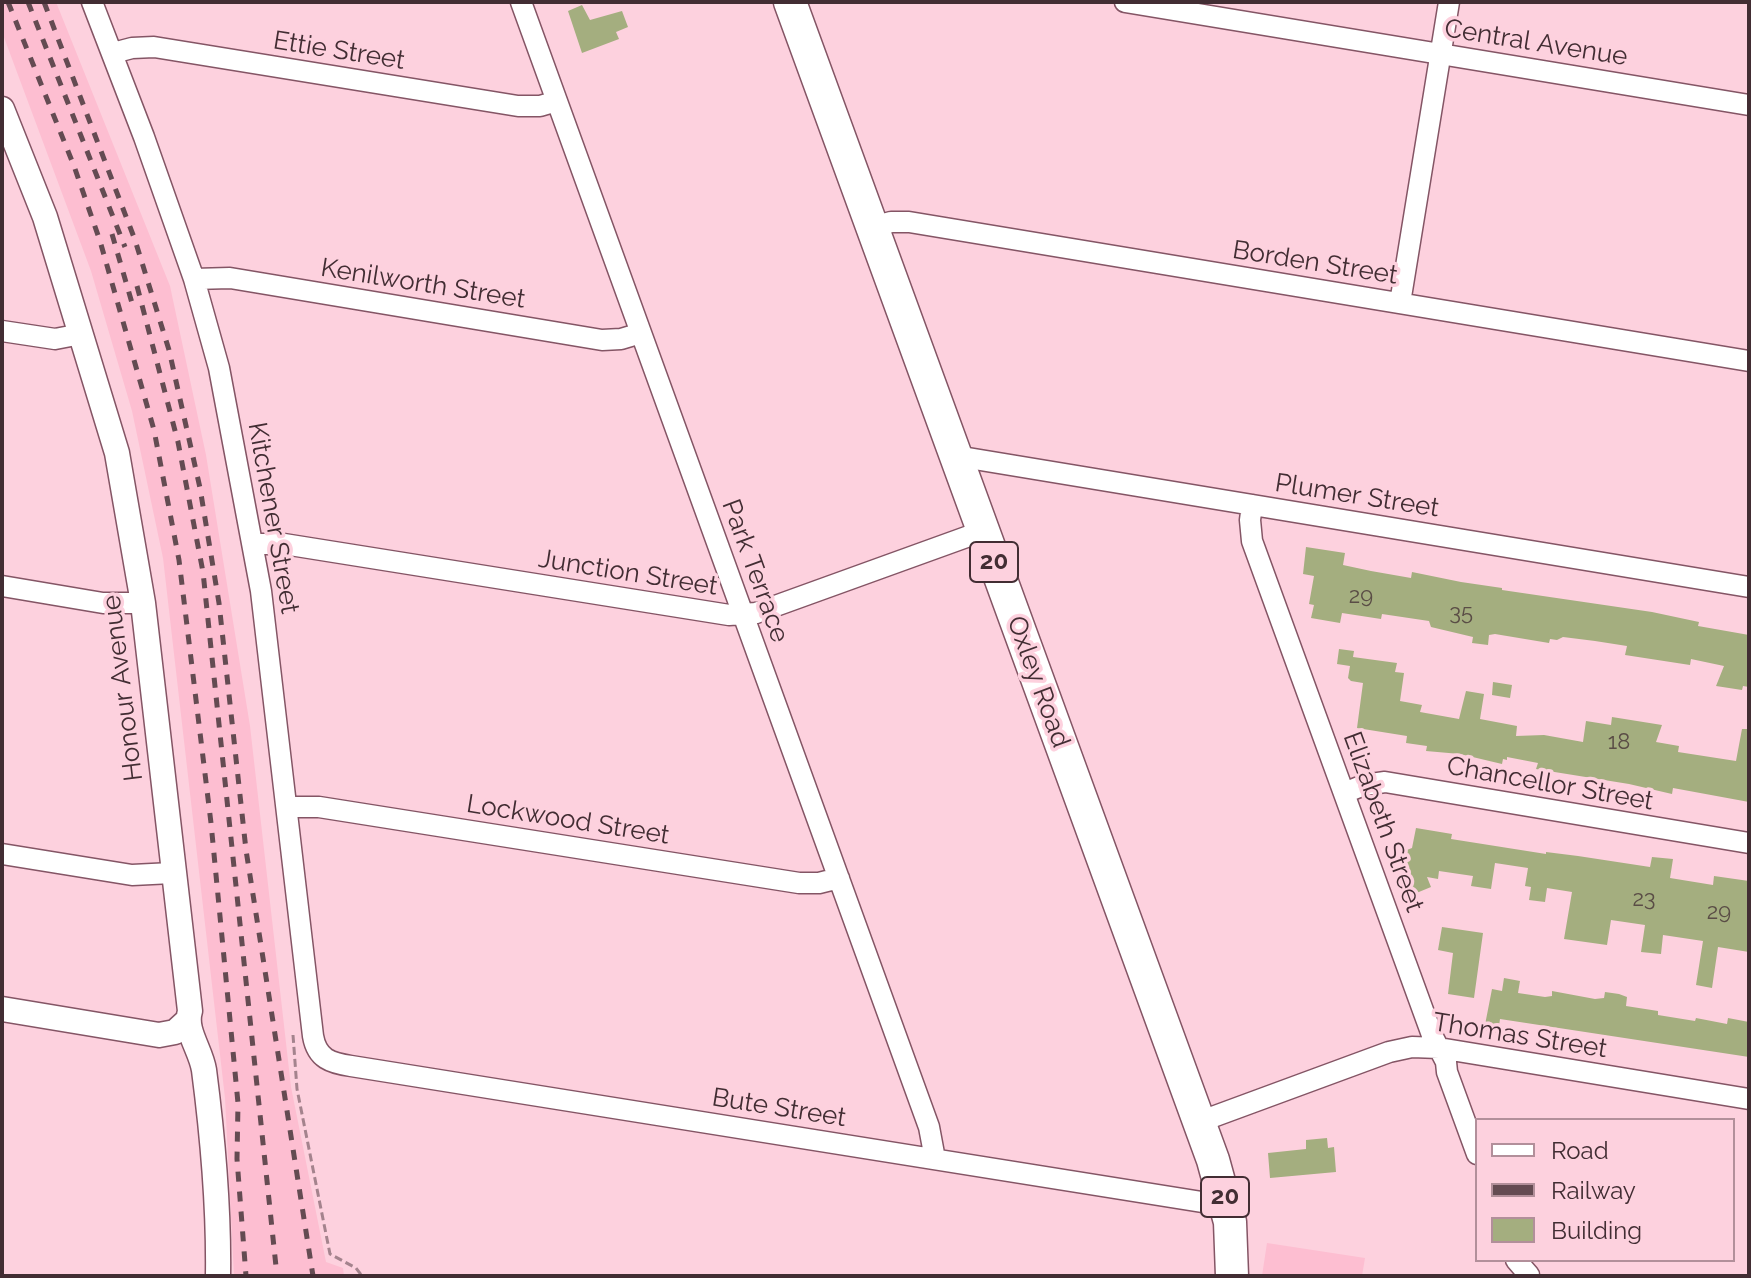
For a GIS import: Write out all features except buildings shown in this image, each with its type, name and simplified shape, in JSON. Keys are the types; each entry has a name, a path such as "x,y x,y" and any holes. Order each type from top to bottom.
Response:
{"main road":[{"name":"Oxley Road","path":"790,2 1199,1122 1227,1206 1233,1254 1232,1276"}],"street":[{"name":"Kitchener Street","path":"92,2 113,53 211,332 253,544 288,807 315,1045 325,1059"},
{"name":"Park Terrace","path":"521,2 929,1127 935,1159"},
{"name":"Central Avenue","path":"1125,2 1749,105"},
{"path":"1400,303 1449,2"},
{"name":"Ettie Street","path":"113,53 154,47 518,106 540,106 557,101"},
{"name":"Honour Avenue","path":"2,109 45,217 117,453 143,603 190,1011 187,1021 203,1066 219,1211 218,1276"},
{"name":"Borden Street","path":"873,227 891,222 909,222 1749,361"},
{"name":"Kenilworth Street","path":"194,279 230,278 602,340 641,333"},
{"path":"2,331 55,339 81,334"},
{"name":"Plumer Street","path":"956,456 1749,587"},
{"name":"Elizabeth Street","path":"1252,505 1252,541 1432,1035 1446,1062 1475,1149"},
{"name":"Junction Street","path":"253,544 284,544 729,615 756,613 983,531"},
{"path":"2,586 103,603 143,603"},
{"name":"Chancellor Street","path":"1344,793 1364,785 1385,782 1749,843"},
{"name":"Lockwood Street","path":"288,807 319,807 799,883 819,883 839,878"},
{"path":"2,854 132,875 172,873"},
{"path":"2,1009 159,1035 175,1032 187,1021"},
{"name":"Thomas Street","path":"1199,1122 1389,1052 1412,1047 1439,1048 1749,1099"},
{"name":"Bute Street","path":"325,1059 339,1065 1227,1206"}],"path":[{"path":"294,1026 297,1089 330,1254 356,1268 362,1276"}],"shaded area":[{"path":"2,2 56,2 170,286 206,455 250,726 291,1087 326,1262 343,1268 344,1276 234,1276 225,1098 163,558 132,411 91,271 2,32"},
{"path":"1267,1243 1365,1258 1362,1276 1262,1276"}],"railway":[{"path":"8,2 74,166 100,241 154,430 179,560 211,823 238,1103 237,1159 246,1276"},
{"path":"28,2 125,247"},
{"path":"44,2 135,240 169,350 200,488 219,603 246,850 313,1276"},
{"path":"112,234 132,303"},
{"path":"137,286 178,442 203,572 277,1276"}]}
